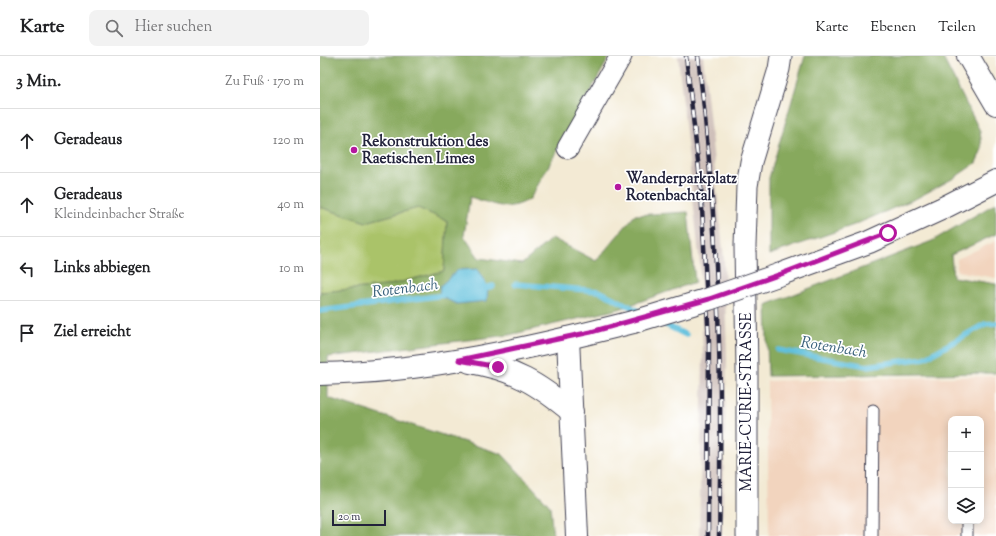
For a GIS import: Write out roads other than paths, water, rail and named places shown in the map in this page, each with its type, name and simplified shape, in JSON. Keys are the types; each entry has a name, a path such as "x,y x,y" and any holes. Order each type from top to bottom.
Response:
{"street":[{"path":"568,148 621,56"},
{"name":"MARIE-CURIE-STRASSE","path":"747,536 748,370 745,246 747,186 751,162 779,69 781,56"},
{"path":"968,56 993,96"},
{"path":"320,374 347,373 459,360 568,338 633,322 709,299 869,242 941,209 996,181"},
{"path":"568,338 577,536"},
{"path":"459,360 498,367 526,379 548,392 572,412"}],"lane":[{"path":"872,536 873,410"},
{"path":"967,524 967,536"}],"water":[{"path":"477,269 488,287 487,301 457,304 439,296 440,286 458,270"}],"waterway":[{"name":"Rotenbach","path":"515,284 599,291 641,312"},
{"name":"Rotenbach","path":"481,289 493,286"},
{"name":"Rotenbach","path":"320,311 445,295"},
{"name":"Rotenbach","path":"658,321 686,335"},
{"name":"Rotenbach","path":"778,350 867,366 925,358 985,324 996,323"}],"railway":[{"path":"686,56 701,188 709,343 708,536"},
{"path":"698,56 705,116 718,296 720,416 719,536"}],"place":[{"name":"Rekonstruktion des Raetischen Limes","path":"354,150"},
{"name":"Wanderparkplatz Rotenbachtal","path":"618,187"}]}
